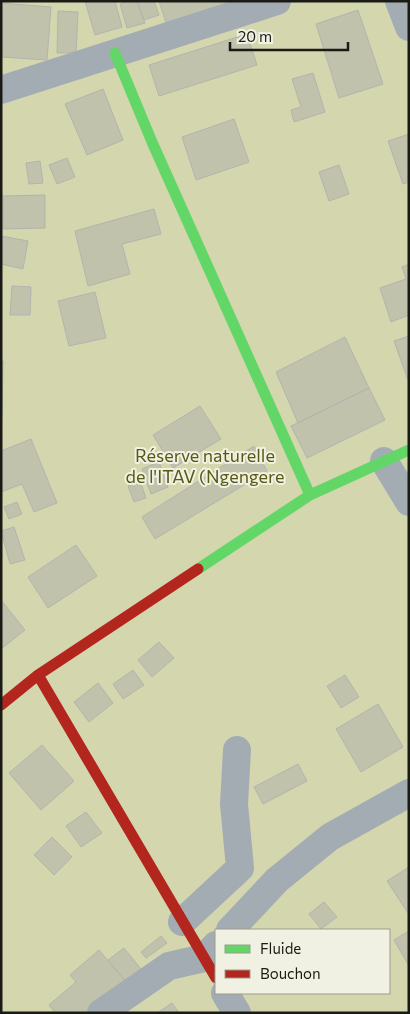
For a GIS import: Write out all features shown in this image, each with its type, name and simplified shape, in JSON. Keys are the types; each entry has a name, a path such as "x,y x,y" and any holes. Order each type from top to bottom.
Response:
{"street":[{"path":"1,90 277,1"},
{"path":"399,1 409,27"},
{"path":"115,53 148,133 310,495"},
{"path":"1,705 38,675 310,495 409,450"},
{"path":"384,461 409,502"},
{"path":"38,675 182,922 212,960"},
{"path":"182,922 240,868 234,804 237,750"},
{"path":"231,929 277,880 330,837 409,793"},
{"path":"101,1013 169,966 212,960"},
{"path":"226,994 237,1013"}],"green space":[{"name":"Réserve naturelle de l'ITAV (Ngengere","path":"1,1 409,1 409,1013 1,1013"}],"building":[{"path":"85,1 115,1 122,27 95,35"},
{"path":"128,1 137,1 145,23 127,28 120,4"},
{"path":"137,1 154,1 159,15 144,20"},
{"path":"159,1 228,1 230,8 167,26"},
{"path":"1,3 51,7 47,60 1,57"},
{"path":"358,10 383,84 339,98 316,24"},
{"path":"58,11 78,12 76,53 57,53"},
{"path":"247,34 257,65 159,96 149,65"},
{"path":"313,73 325,112 294,122 291,110 301,107 292,79"},
{"path":"103,89 123,140 87,155 65,104"},
{"path":"234,119 249,162 196,180 182,137"},
{"path":"409,134 409,182 403,184 388,141"},
{"path":"67,158 75,177 57,184 49,165"},
{"path":"40,161 43,183 29,184 26,163"},
{"path":"339,165 349,194 329,201 319,172"},
{"path":"45,195 45,228 3,229 3,196"},
{"path":"154,209 161,234 122,244 130,274 88,286 75,231"},
{"path":"1,236 28,241 23,269 1,264"},
{"path":"409,264 409,315 391,322 380,288 406,279 402,267"},
{"path":"12,286 31,287 30,315 10,315"},
{"path":"95,292 106,338 69,346 58,301"},
{"path":"409,336 409,383 394,341"},
{"path":"345,337 369,388 298,423 276,372"},
{"path":"3,361 2,417 1,417 1,362"},
{"path":"369,388 385,420 307,458 291,426"},
{"path":"200,406 221,439 173,468 153,435"},
{"path":"31,439 57,503 34,512 22,484 1,492 1,451"},
{"path":"254,446 267,471 155,539 142,517"},
{"path":"159,462 168,487 151,494 142,469"},
{"path":"140,481 146,498 134,502 128,486"},
{"path":"17,502 22,514 9,519 4,507"},
{"path":"14,527 25,560 10,564 1,531"},
{"path":"76,545 97,576 48,608 28,577"},
{"path":"1,600 25,630 1,649"},
{"path":"159,642 174,658 152,677 138,660"},
{"path":"133,670 144,685 123,699 113,684"},
{"path":"345,675 359,697 341,708 327,686"},
{"path":"98,683 113,703 89,722 74,702"},
{"path":"378,704 403,747 361,772 336,729"},
{"path":"42,745 74,781 41,810 9,773"},
{"path":"298,764 307,781 263,804 254,787"},
{"path":"86,812 102,833 81,847 66,826"},
{"path":"52,837 72,857 54,875 34,855"},
{"path":"409,867 409,913 408,913 387,881"},
{"path":"324,902 337,917 321,929 309,914"},
{"path":"409,931 409,966 394,940"},
{"path":"161,936 167,943 146,958 141,952"},
{"path":"124,948 141,969 126,982 108,960"},
{"path":"99,950 126,982 90,1013 55,1013 49,1005 76,982 70,975"},
{"path":"172,1003 179,1013 157,1013"}],"traffic: fast":[{"path":"115,53 152,142 310,495"},
{"path":"198,569 310,495 409,450"}],"traffic: jam":[{"path":"1,705 38,675 198,569"},
{"path":"38,675 215,976"}]}
